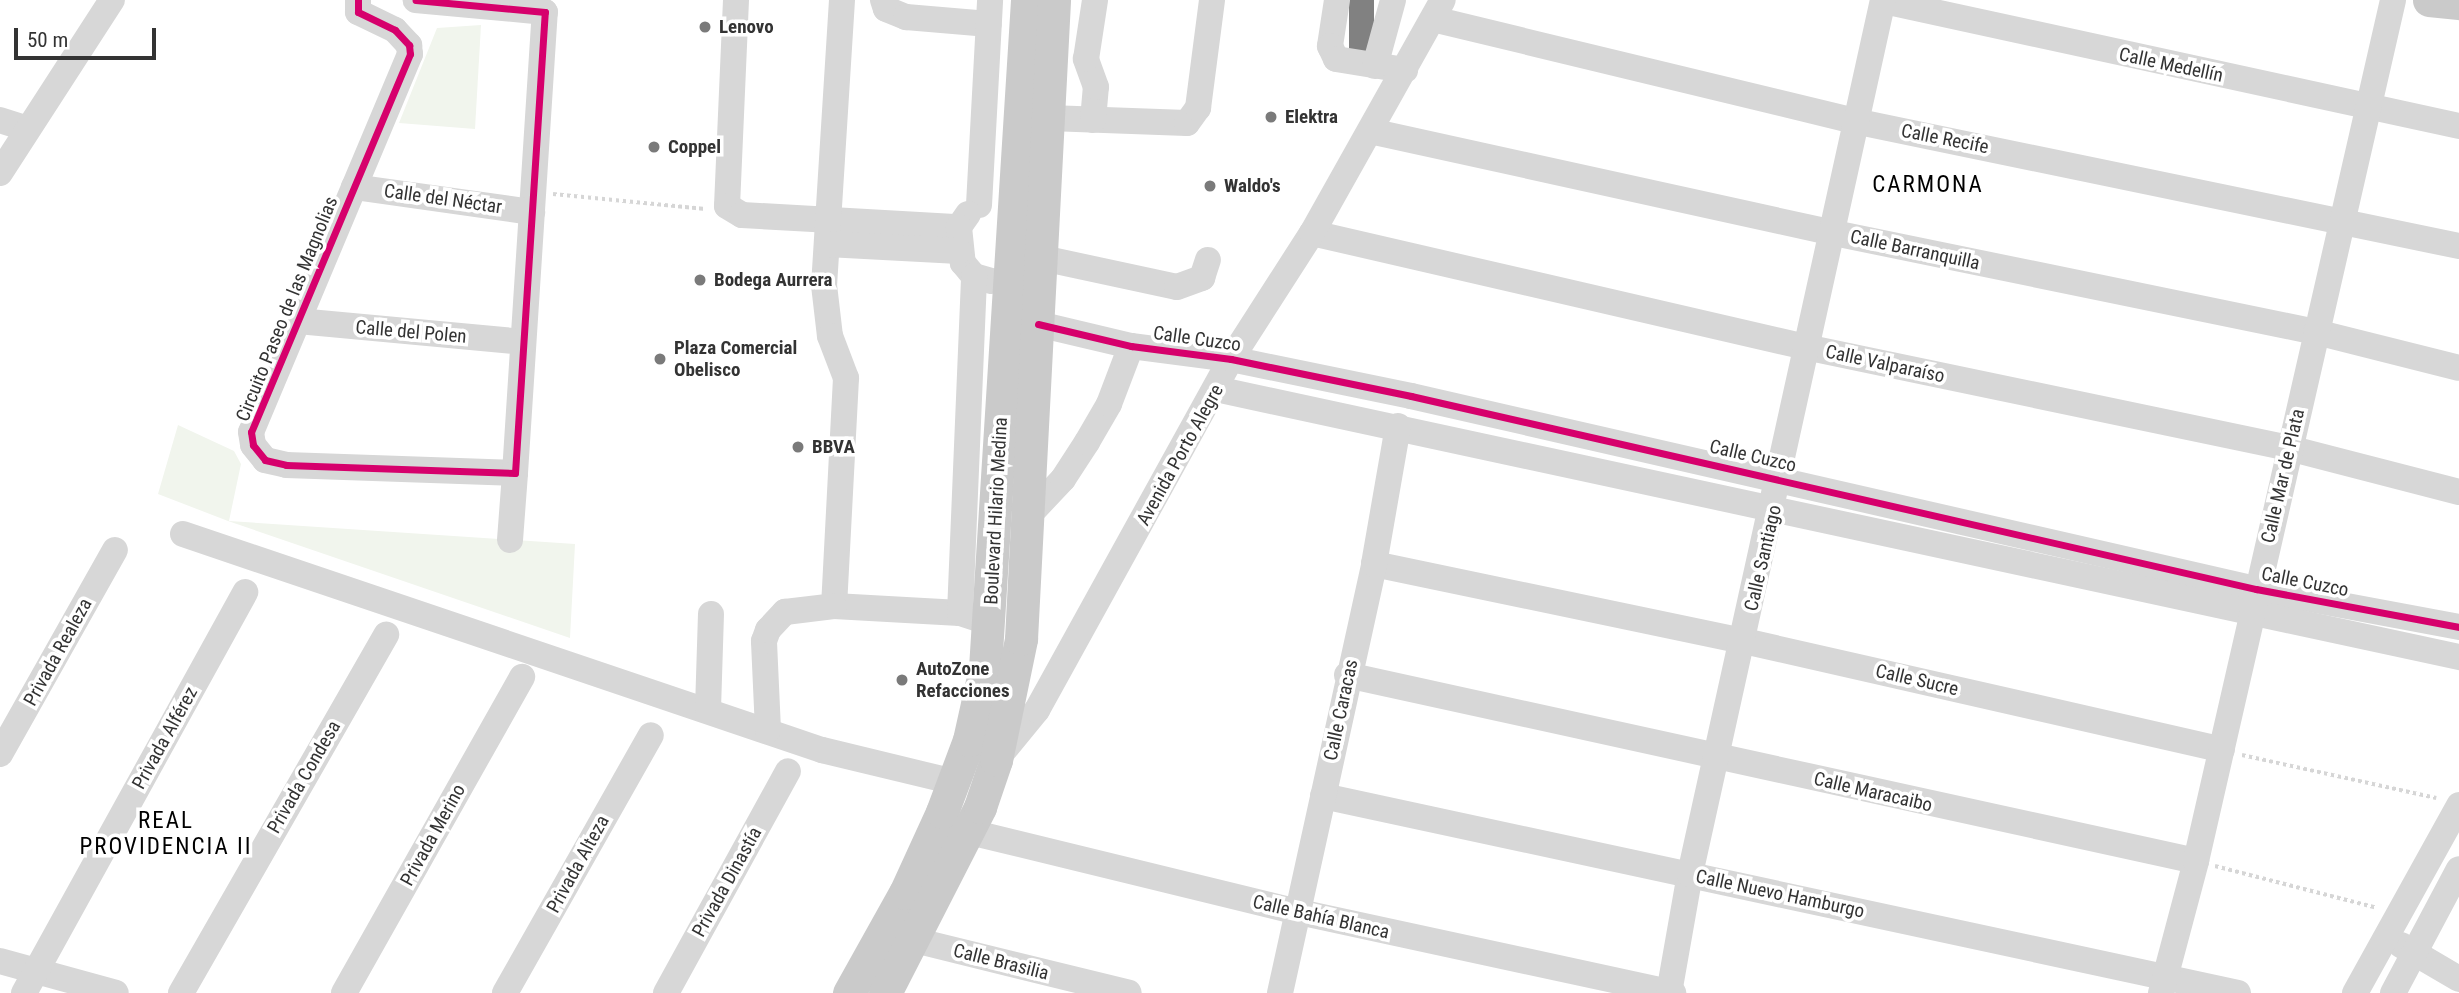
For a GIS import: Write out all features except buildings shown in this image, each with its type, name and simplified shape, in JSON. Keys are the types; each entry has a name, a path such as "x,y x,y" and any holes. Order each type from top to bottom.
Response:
{"main road":[{"name":"Boulevard Hilario Medina","path":"849,993 924,855 954,782 977,707 975,618 1010,286 1027,0"},
{"name":"Boulevard Hilario Medina","path":"885,993 970,832 996,760 1021,639 1030,514 1054,0"},
{"path":"2429,0 2459,3"}],"street":[{"path":"0,173 111,0"},
{"name":"Circuito Paseo de las Magnolias","path":"358,0 358,12 395,30 410,45 410,54 251,432 253,445 265,460 286,465 515,473"},
{"path":"416,0 546,6 510,540"},
{"path":"736,0 725,166 725,197 733,212 828,232 959,239"},
{"path":"834,606 846,378 826,313 828,232 842,0"},
{"path":"883,0 886,9 906,17 990,12 979,205 959,239"},
{"path":"1093,120 1096,87 1086,59 1094,0"},
{"path":"1049,118 1181,126 1194,118 1212,0"},
{"path":"1337,0 1332,54 1336,59 1405,70"},
{"path":"1375,66 1393,0"},
{"name":"Calle Medellín","path":"1883,0 2042,38 2367,103 2459,126"},
{"name":"Calle Santiago","path":"1670,993 1690,874 1860,122 1883,0"},
{"name":"Calle Mar de Plata","path":"2164,985 2196,862 2367,103 2393,0"},
{"name":"Calle Recife","path":"1438,10 1860,122 2343,219 2459,246"},
{"name":"Avenida Porto Alegre","path":"996,760 1037,710 1231,359 1312,233 1438,10"},
{"path":"0,120 28,128"},
{"name":"Calle Barranquilla","path":"1370,131 1834,233 2316,332 2459,368"},
{"path":"979,205 1017,183"},
{"name":"Calle del Néctar","path":"354,187 533,202"},
{"name":"Calle Valparaíso","path":"1312,233 1810,348 2289,448 2459,492"},
{"path":"768,730 764,641 768,629 785,612 834,606 975,618 974,276 959,239"},
{"path":"1042,258 1177,287 1202,278 1209,260"},
{"path":"974,276 1010,286"},
{"name":"Calle del Polen","path":"298,321 523,342"},
{"name":"Calle Cuzco","path":"1038,324 1131,346 1231,359 1780,478 2256,589 2459,627"},
{"path":"1030,514 1063,479 1087,442 1109,404 1131,346"},
{"path":"1216,389 1774,507 2252,615 2459,657"},
{"name":"Calle Caracas","path":"1280,993 1347,675 1374,564 1398,426"},
{"path":"183,534 708,709 822,750 954,782"},
{"name":"Privada Realeza","path":"0,754 115,550"},
{"name":"Calle Sucre","path":"1374,564 1744,641 2222,750"},
{"name":"Privada Alférez","path":"31,982 245,592"},
{"path":"708,709 710,614"},
{"name":"Privada Condesa","path":"181,993 386,635"},
{"name":"Calle Maracaibo","path":"1347,675 2196,862"},
{"name":"Privada Merino","path":"344,993 522,677"},
{"name":"Privada Alteza","path":"505,993 650,735"},
{"name":"Privada Dinastía","path":"666,993 788,771"},
{"name":"Calle Nuevo Hamburgo","path":"1323,796 1690,874 2164,985 2238,993"},
{"path":"2355,993 2452,802"},
{"name":"Calle Bahía Blanca","path":"970,832 1299,912 1670,993"},
{"path":"2393,993 2459,869"},
{"path":"2392,924 2414,953 2459,979"},
{"name":"Calle Brasilia","path":"914,940 1129,993"},
{"path":"0,961 31,982 116,993"}],"path":[{"path":"533,202 733,212"},
{"path":"2222,750 2452,802"},
{"path":"2196,862 2392,924"}],"shaded area":[{"path":"481,25 475,129 399,123 437,28"},
{"path":"178,425 234,451 241,464 229,521 575,544 570,638 228,521 158,494"}],"cycle path":[{"path":"358,0 358,12 395,30 409,45 410,54 251,432 253,445 265,460 286,465 515,473 545,12 416,0"},
{"path":"1038,324 1131,346 1231,359 1411,396 2256,589 2459,627"}],"place":[{"name":"Lenovo","path":"705,27"},
{"name":"Elektra","path":"1271,117"},
{"name":"Coppel","path":"654,147"},
{"name":"Waldo's","path":"1210,186"},
{"name":"Bodega Aurrera","path":"700,280"},
{"name":"Plaza Comercial Obelisco","path":"660,359"},
{"name":"BBVA","path":"798,447"},
{"name":"AutoZone Refacciones","path":"902,680"}],"district":[{"name":"CARMONA","path":"1928,185"},
{"name":"REAL PROVIDENCIA II","path":"166,834"}]}
